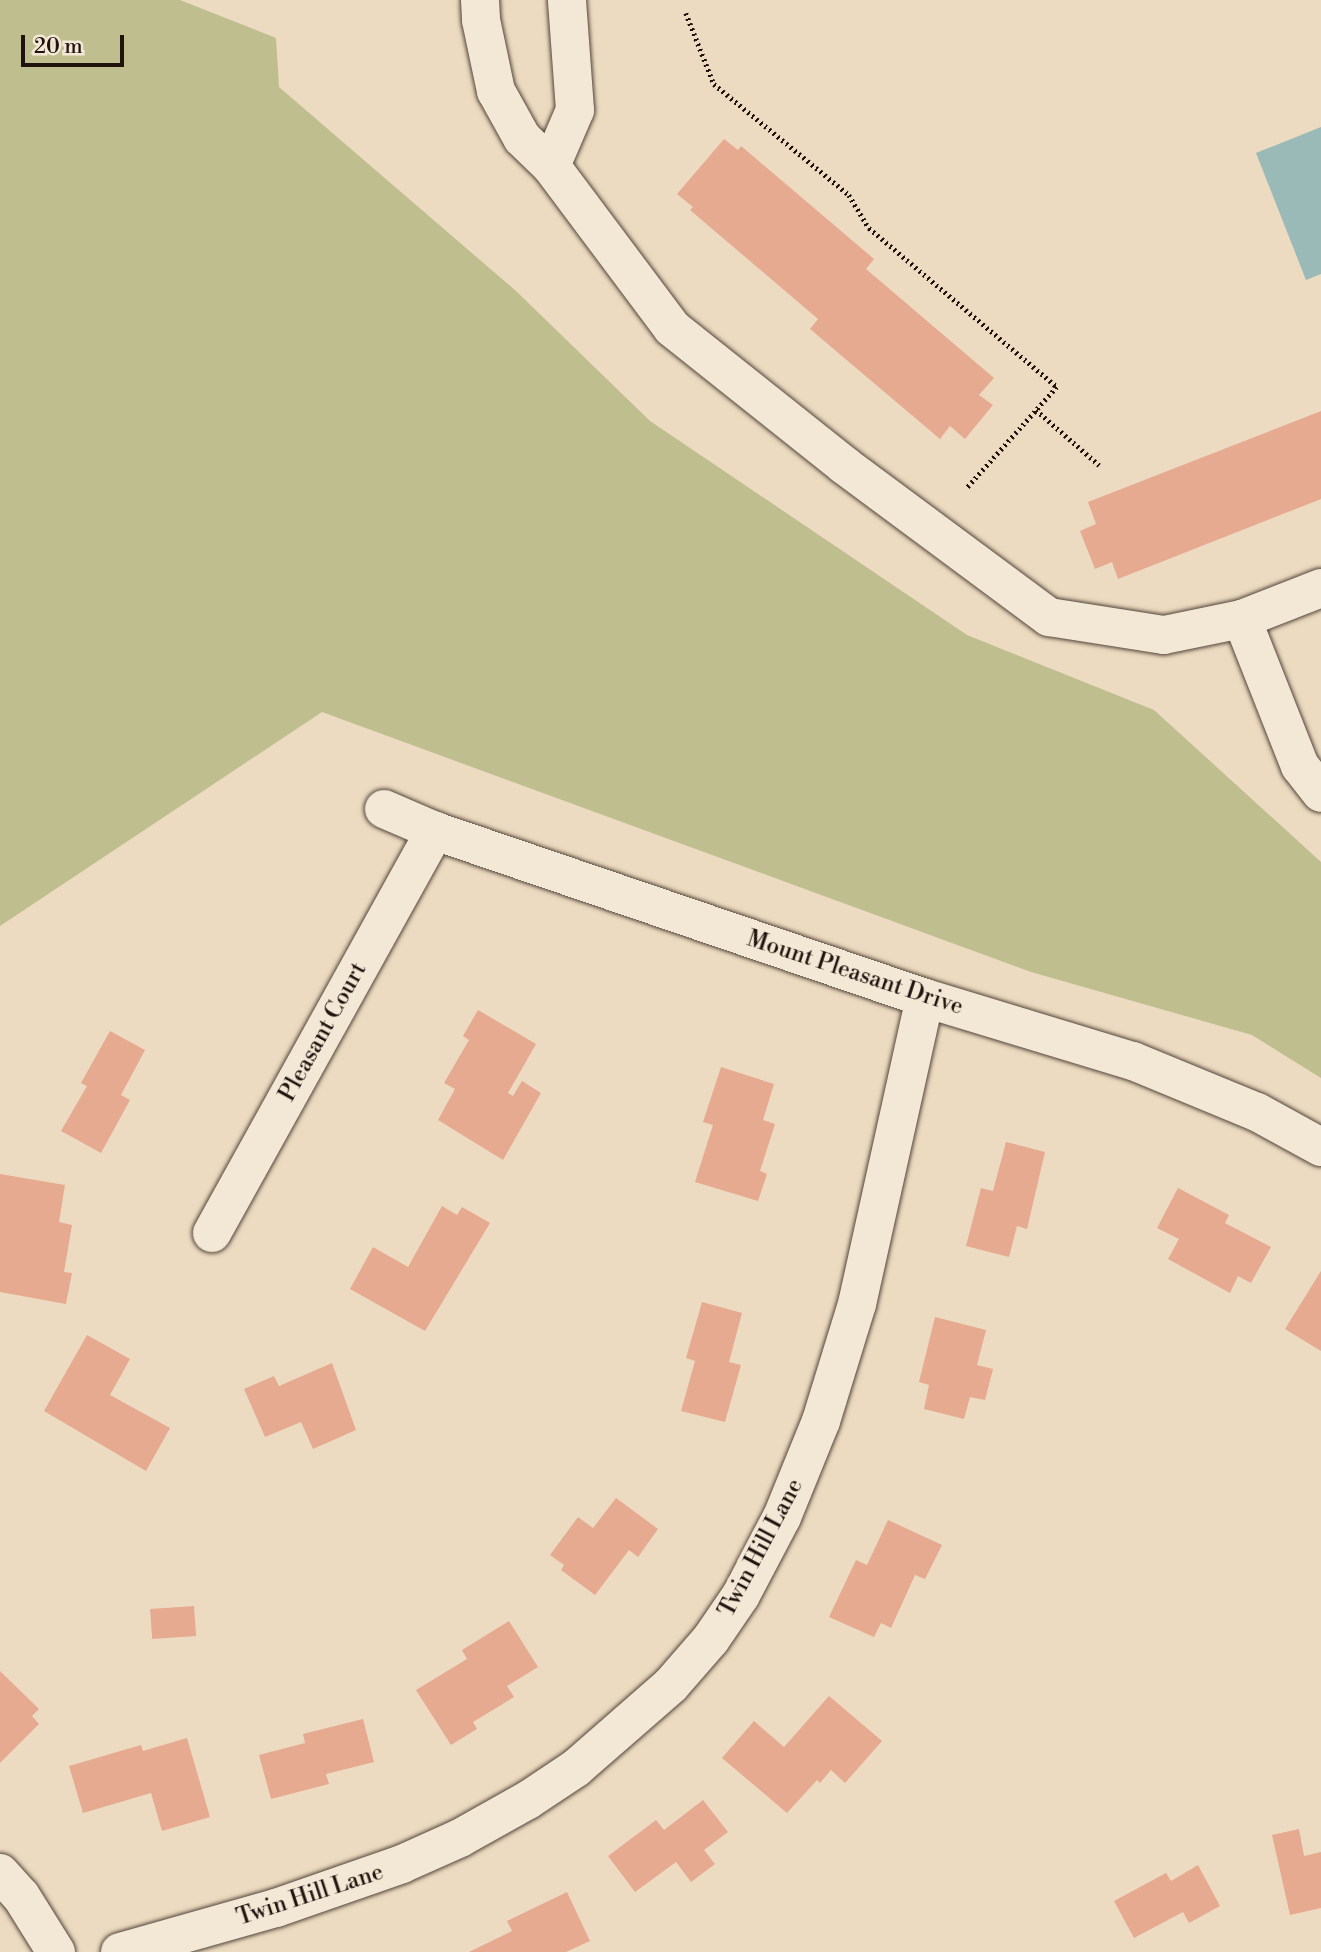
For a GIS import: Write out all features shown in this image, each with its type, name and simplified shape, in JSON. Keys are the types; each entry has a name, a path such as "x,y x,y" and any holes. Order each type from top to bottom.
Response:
{"street":[{"path":"480,0 481,20 496,91 522,138 551,166 672,328 844,465 1049,617 1164,635 1242,619 1321,588"},
{"path":"551,166 575,110 567,0"},
{"path":"1242,619 1300,766 1321,793"},
{"name":"Mount Pleasant Drive","path":"384,808 435,831 925,998 1133,1061 1257,1112 1321,1147"},
{"name":"Pleasant Court","path":"212,1233 435,831"},
{"name":"Twin Hill Lane","path":"120,1952 276,1908 402,1864 460,1838 528,1800 576,1769 671,1685 711,1639 741,1595 782,1517 821,1421 857,1304 925,998"},
{"path":"0,1873 21,1896 56,1952"}],"path":[{"path":"685,13 714,84 849,194 869,228 1057,387 967,488"},
{"path":"1036,410 1099,465"}],"green space":[{"path":"0,0 180,0 276,38 279,87 516,291 650,421 967,635 1154,710 1321,862 1321,1078 1252,1035 1031,972 322,712 0,926"}],"water":[{"path":"1321,127 1321,274 1306,280 1256,153"}],"building":[{"path":"724,139 738,150 741,146 874,259 866,269 994,378 979,395 993,405 965,439 950,426 940,439 810,329 818,319 690,210 693,207 677,194"},
{"path":"1321,411 1321,499 1118,579 1112,562 1095,569 1080,531 1096,524 1088,502"},
{"path":"478,1010 536,1044 508,1093 513,1096 522,1081 541,1093 503,1160 438,1120 455,1089 444,1083 469,1040 463,1036"},
{"path":"110,1031 145,1050 121,1095 130,1100 101,1153 61,1131 87,1086 81,1083"},
{"path":"721,1067 774,1084 763,1120 775,1124 760,1171 767,1174 758,1201 695,1182 713,1125 703,1122"},
{"path":"1006,1142 1045,1152 1027,1229 1017,1226 1009,1257 966,1246 981,1188 993,1191"},
{"path":"0,1174 65,1185 59,1222 72,1225 64,1272 72,1273 66,1304 0,1292"},
{"path":"1178,1188 1229,1215 1225,1223 1271,1247 1251,1283 1238,1276 1230,1293 1168,1259 1179,1239 1157,1228"},
{"path":"442,1206 457,1215 462,1207 490,1223 425,1331 350,1289 373,1247 408,1267"},
{"path":"1321,1271 1321,1351 1285,1329"},
{"path":"702,1302 742,1313 729,1362 741,1365 725,1422 681,1411 695,1361 686,1358"},
{"path":"935,1317 986,1330 977,1365 993,1369 985,1400 970,1397 964,1419 924,1409 929,1385 919,1382"},
{"path":"87,1335 130,1359 110,1395 170,1428 146,1471 44,1411"},
{"path":"332,1363 356,1430 313,1449 301,1422 265,1437 244,1389 274,1376 279,1386"},
{"path":"616,1498 658,1529 638,1557 629,1550 595,1595 561,1570 564,1565 550,1555 578,1517 593,1528"},
{"path":"888,1520 942,1545 925,1579 915,1575 891,1628 881,1623 874,1637 829,1617 856,1560 867,1565"},
{"path":"194,1606 196,1636 152,1639 150,1609"},
{"path":"509,1621 538,1667 507,1686 514,1697 473,1722 477,1729 451,1745 416,1690 467,1659 462,1650"},
{"path":"0,1671 39,1709 32,1716 39,1724 0,1763"},
{"path":"829,1696 882,1741 845,1783 831,1770 820,1783 817,1780 787,1813 722,1758 754,1721 784,1747"},
{"path":"363,1719 374,1762 326,1774 329,1784 271,1799 259,1755 305,1743 303,1734"},
{"path":"187,1738 210,1817 162,1831 151,1793 83,1813 69,1766 141,1745 143,1751"},
{"path":"703,1800 728,1832 704,1850 715,1864 691,1882 676,1862 635,1892 608,1856 656,1820 664,1830"},
{"path":"1299,1829 1304,1856 1321,1852 1321,1908 1290,1915 1272,1835"},
{"path":"1198,1865 1220,1906 1189,1923 1183,1912 1134,1938 1114,1901 1166,1873 1171,1881"},
{"path":"567,1892 590,1941 566,1952 469,1952 512,1931 507,1921"}]}
